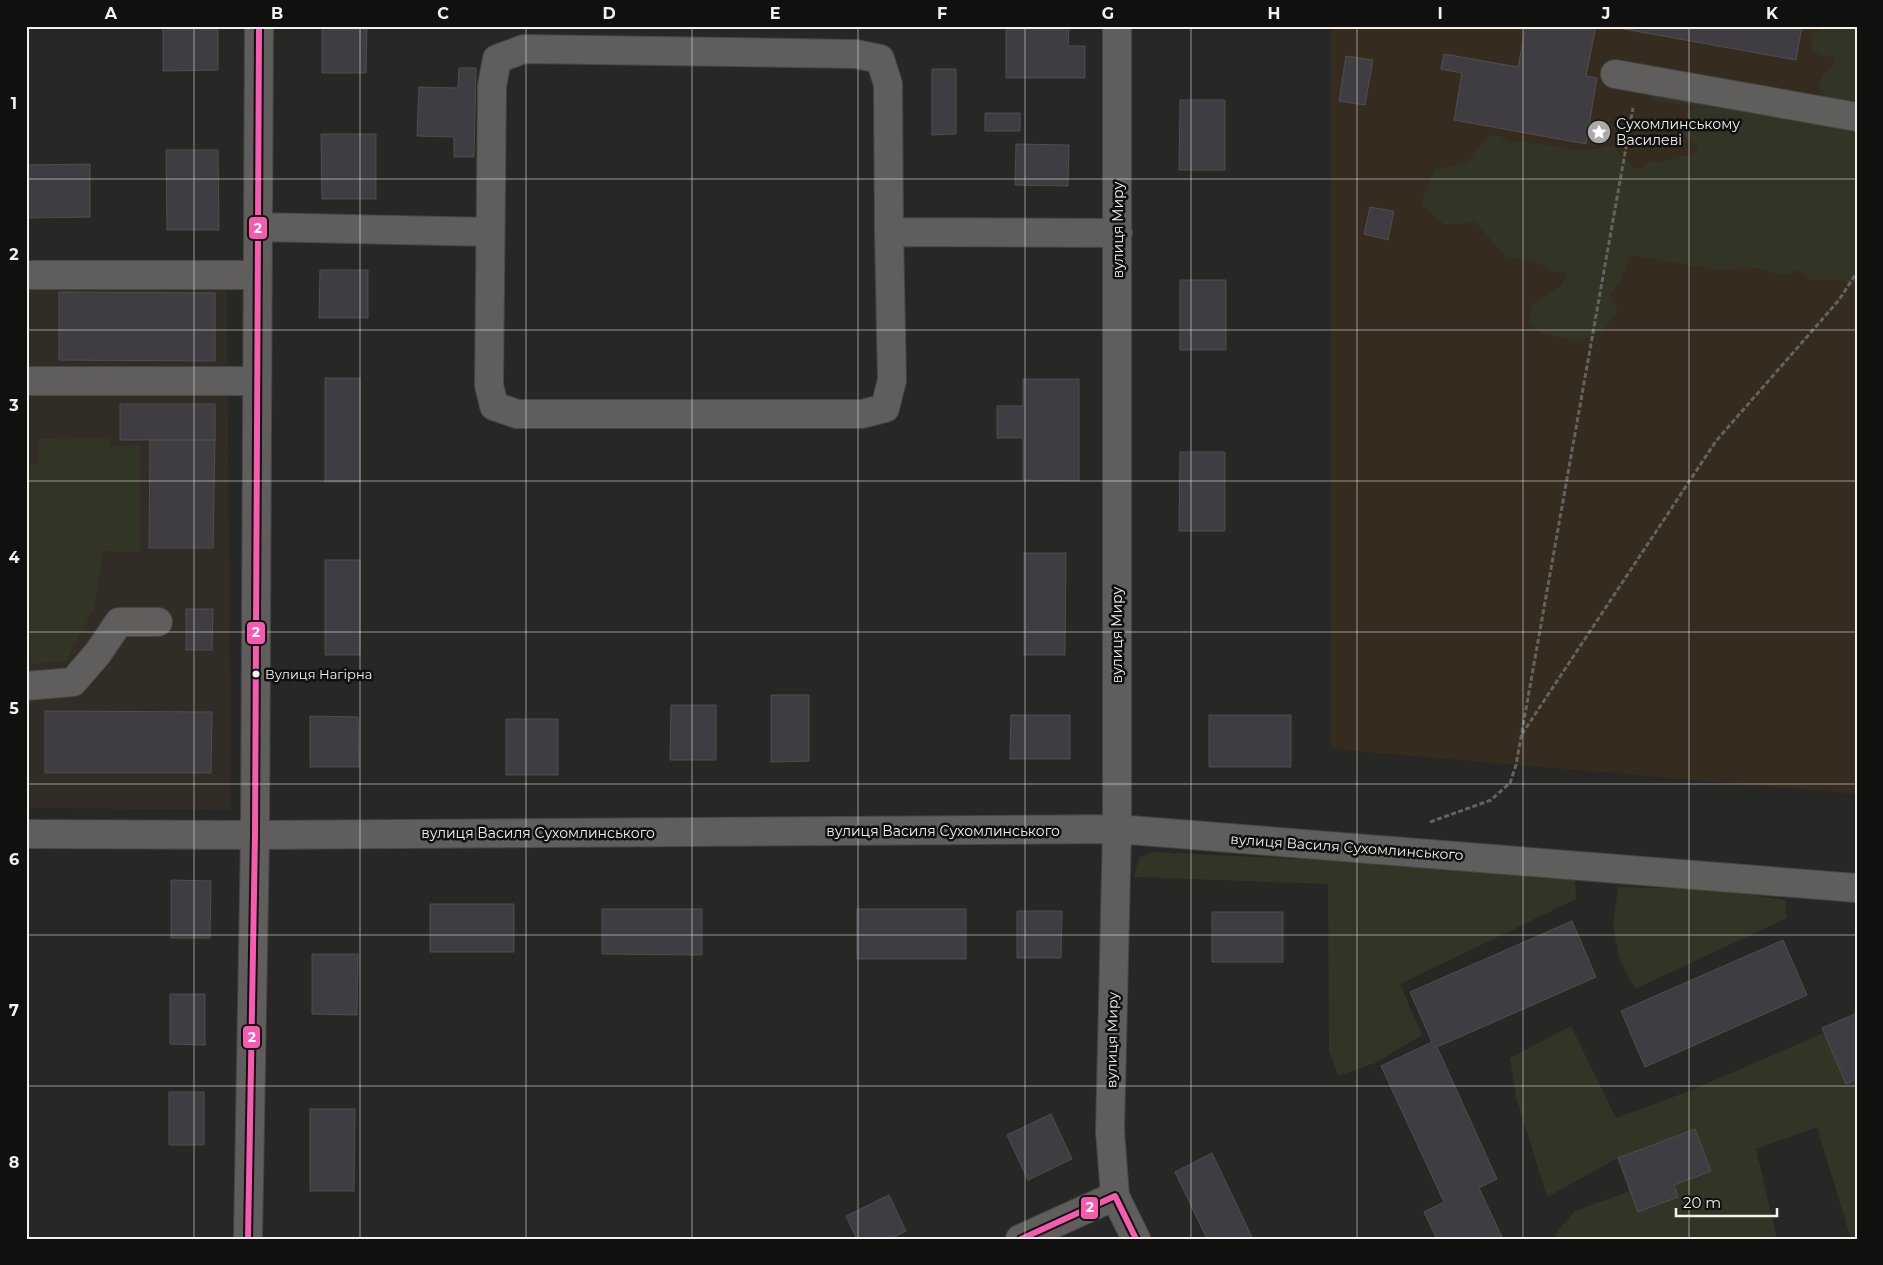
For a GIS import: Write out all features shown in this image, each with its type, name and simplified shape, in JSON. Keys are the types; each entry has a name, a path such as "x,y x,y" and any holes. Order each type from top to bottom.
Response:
{"street":[{"path":"248,1239 255,836 259,26"},
{"name":"вулиця Миру","path":"1117,26 1117,829 1110,1131 1115,1196 1136,1239"},
{"path":"524,49 856,54 880,60 888,84 888,232 892,380 885,408 862,414 517,414 494,406 489,386 490,232 492,86 497,58 524,49"},
{"path":"1626,76 1857,117"},
{"path":"258,227 490,232"},
{"path":"888,232 1118,233"},
{"path":"26,275 257,275"},
{"path":"26,381 257,381"},
{"path":"26,686 73,682 98,653 119,622 158,622"},
{"name":"вулиця Василя Сухомлинського","path":"26,834 255,836 1117,829 1857,888"},
{"path":"1020,1239 1115,1196"}],"path":[{"path":"1428,822 1491,800 1510,783 1516,765 1626,76"},
{"path":"1521,736 1716,441 1839,300 1857,272"}],"shaded area":[{"path":"1331,26 1857,26 1857,794 1331,749"},
{"path":"26,287 227,288 231,810 26,808"}],"green space":[{"path":"1817,26 1857,26 1857,289 1842,280 1810,280 1797,270 1782,276 1758,268 1717,270 1631,255 1620,281 1610,294 1618,312 1602,331 1578,342 1543,334 1529,324 1533,303 1562,285 1566,272 1549,271 1534,260 1508,258 1475,222 1445,225 1420,204 1435,170 1468,161 1483,141 1496,134 1510,142 1524,142 1580,150 1613,146 1634,169 1641,169 1650,160 1662,163 1677,156 1690,156 1699,149 1681,134 1687,114 1696,106 1656,102 1640,86 1791,99 1805,93 1820,106 1832,102 1819,89 1822,76 1834,64 1835,55 1827,58 1811,50 1812,34 1819,30"},
{"path":"108,438 111,446 140,445 140,552 103,551 95,606 66,661 31,664 29,609 26,609 26,465 38,464 39,439"},
{"path":"1153,852 1301,859 1321,852 1575,876 1576,899 1400,984 1422,1035 1375,1063 1338,1076 1329,1050 1328,884 1134,877 1139,857"},
{"path":"1618,887 1722,890 1785,900 1787,918 1635,989 1619,958 1613,926"},
{"path":"1571,1026 1616,1118 1692,1090 1824,1033 1846,1084 1857,1079 1857,1099 1855,1100 1857,1104 1857,1239 1851,1239 1817,1127 1756,1149 1777,1239 1557,1239 1555,1234 1575,1211 1630,1191 1618,1158 1547,1197 1516,1097 1510,1058"}],"building":[{"path":"163,26 218,26 218,70 163,71"},
{"path":"322,26 367,26 366,73 322,73"},
{"path":"999,26 1069,26 1068,46 1085,46 1085,78 1006,78 1006,27"},
{"path":"1526,26 1596,26 1586,76 1597,78 1586,144 1454,120 1462,73 1441,69 1444,54 1518,67"},
{"path":"1607,26 1802,26 1796,60"},
{"path":"1346,56 1373,60 1365,105 1339,101"},
{"path":"459,68 476,68 474,157 454,157 454,137 417,136 419,87 458,88"},
{"path":"932,69 956,69 956,134 932,135"},
{"path":"1180,100 1225,100 1225,170 1179,170"},
{"path":"985,113 1020,113 1020,131 985,131"},
{"path":"321,134 376,134 376,199 322,199"},
{"path":"1016,144 1069,145 1068,186 1015,185"},
{"path":"166,150 218,150 219,230 167,230"},
{"path":"90,164 90,217 26,218 26,165"},
{"path":"1370,207 1394,211 1388,240 1364,234"},
{"path":"320,270 368,270 368,318 319,318"},
{"path":"1180,280 1226,280 1226,350 1180,350"},
{"path":"59,292 215,293 215,361 59,360"},
{"path":"325,378 360,378 360,482 325,482"},
{"path":"1023,379 1079,379 1079,481 1023,480 1023,438 997,438 997,406 1023,406"},
{"path":"120,404 215,404 215,440 120,440"},
{"path":"150,440 215,440 213,548 149,548"},
{"path":"1180,452 1225,452 1225,531 1179,531"},
{"path":"1024,553 1066,553 1065,655 1024,655"},
{"path":"325,560 360,560 360,655 325,655"},
{"path":"186,609 213,609 212,650 186,650"},
{"path":"771,695 809,695 809,761 771,762"},
{"path":"671,705 716,705 716,760 670,760"},
{"path":"45,711 212,712 211,773 45,773"},
{"path":"1011,715 1070,715 1070,759 1010,759"},
{"path":"1209,715 1291,715 1291,767 1209,767"},
{"path":"310,716 358,717 359,767 310,767"},
{"path":"506,719 558,719 558,775 506,775"},
{"path":"171,880 211,881 210,938 171,938"},
{"path":"430,904 514,904 514,952 430,952"},
{"path":"602,909 702,909 702,955 602,954"},
{"path":"857,909 966,909 966,959 857,959"},
{"path":"1017,911 1062,911 1061,958 1017,958"},
{"path":"1212,912 1283,912 1283,962 1212,962"},
{"path":"1572,921 1596,977 1437,1047 1497,1179 1479,1188 1503,1239 1437,1239 1424,1212 1444,1202 1381,1066 1432,1042 1410,992"},
{"path":"1783,940 1807,995 1645,1067 1621,1011"},
{"path":"312,954 358,954 357,1015 312,1014"},
{"path":"170,994 205,994 205,1045 170,1044"},
{"path":"1857,1013 1857,1079 1846,1084 1822,1028"},
{"path":"169,1092 204,1092 204,1145 169,1145"},
{"path":"310,1109 355,1109 354,1191 310,1191"},
{"path":"1051,1114 1072,1159 1028,1180 1007,1135"},
{"path":"1695,1129 1711,1171 1674,1185 1678,1197 1638,1212 1618,1158"},
{"path":"1212,1153 1252,1237 1249,1239 1207,1239 1175,1172"},
{"path":"889,1195 906,1231 890,1239 857,1239 846,1216"}],"transit line":[{"name":"2","path":"248,1239 255,835 259,26"},
{"name":"2","path":"1021,1239 1115,1196 1136,1239"}],"place":[{"name":"Сухомлинському Василеві","path":"1599,132"},
{"name":"Вулиця Нагірна","path":"256,674"}]}
